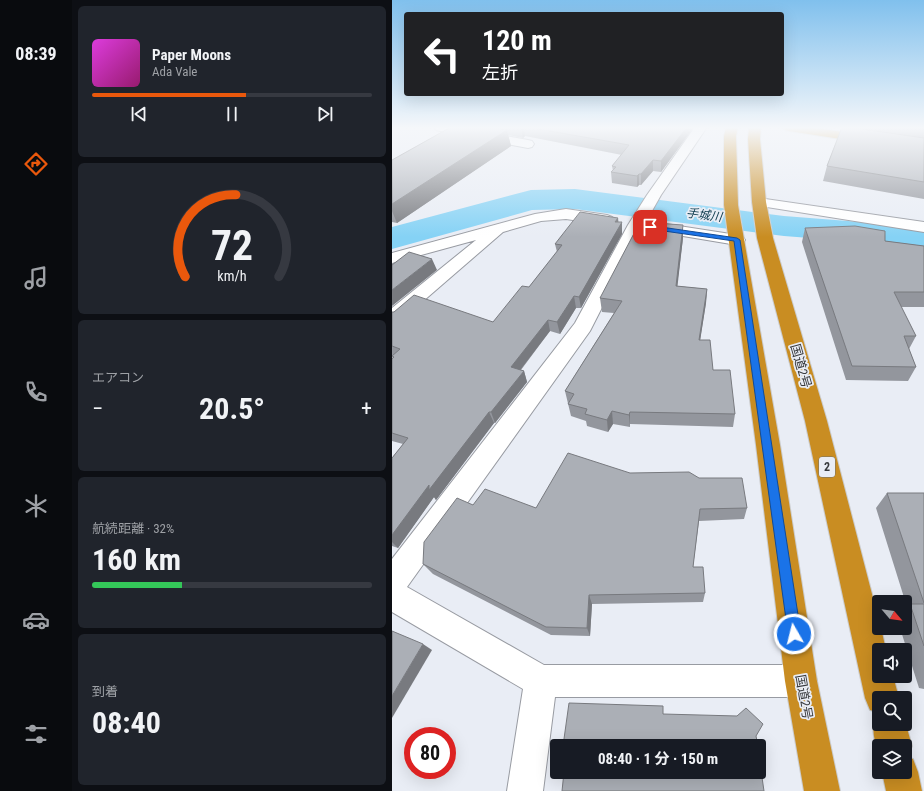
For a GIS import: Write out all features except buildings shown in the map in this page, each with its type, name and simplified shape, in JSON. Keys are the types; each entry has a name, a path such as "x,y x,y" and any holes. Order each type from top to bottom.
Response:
{"highway":[{"name":"国道2号","path":"730,164 731,205 801,681 822,791"},
{"name":"国道2号","path":"756,164 765,238 816,421 880,691"},
{"path":"901,779 904,791"}],"street":[{"path":"392,583 583,326 637,222 676,164"},
{"path":"760,205 924,227"},
{"path":"392,258 540,217 566,214 637,222 736,237"},
{"path":"392,318 501,228"},
{"path":"392,595 541,682 801,681"},
{"path":"525,791 541,682"}],"waterway":[{"name":"手城川","path":"392,238 531,200 575,199 784,226 848,231 924,240"}],"route":[{"path":"650,227 737,240 768,445 794,634"}]}
